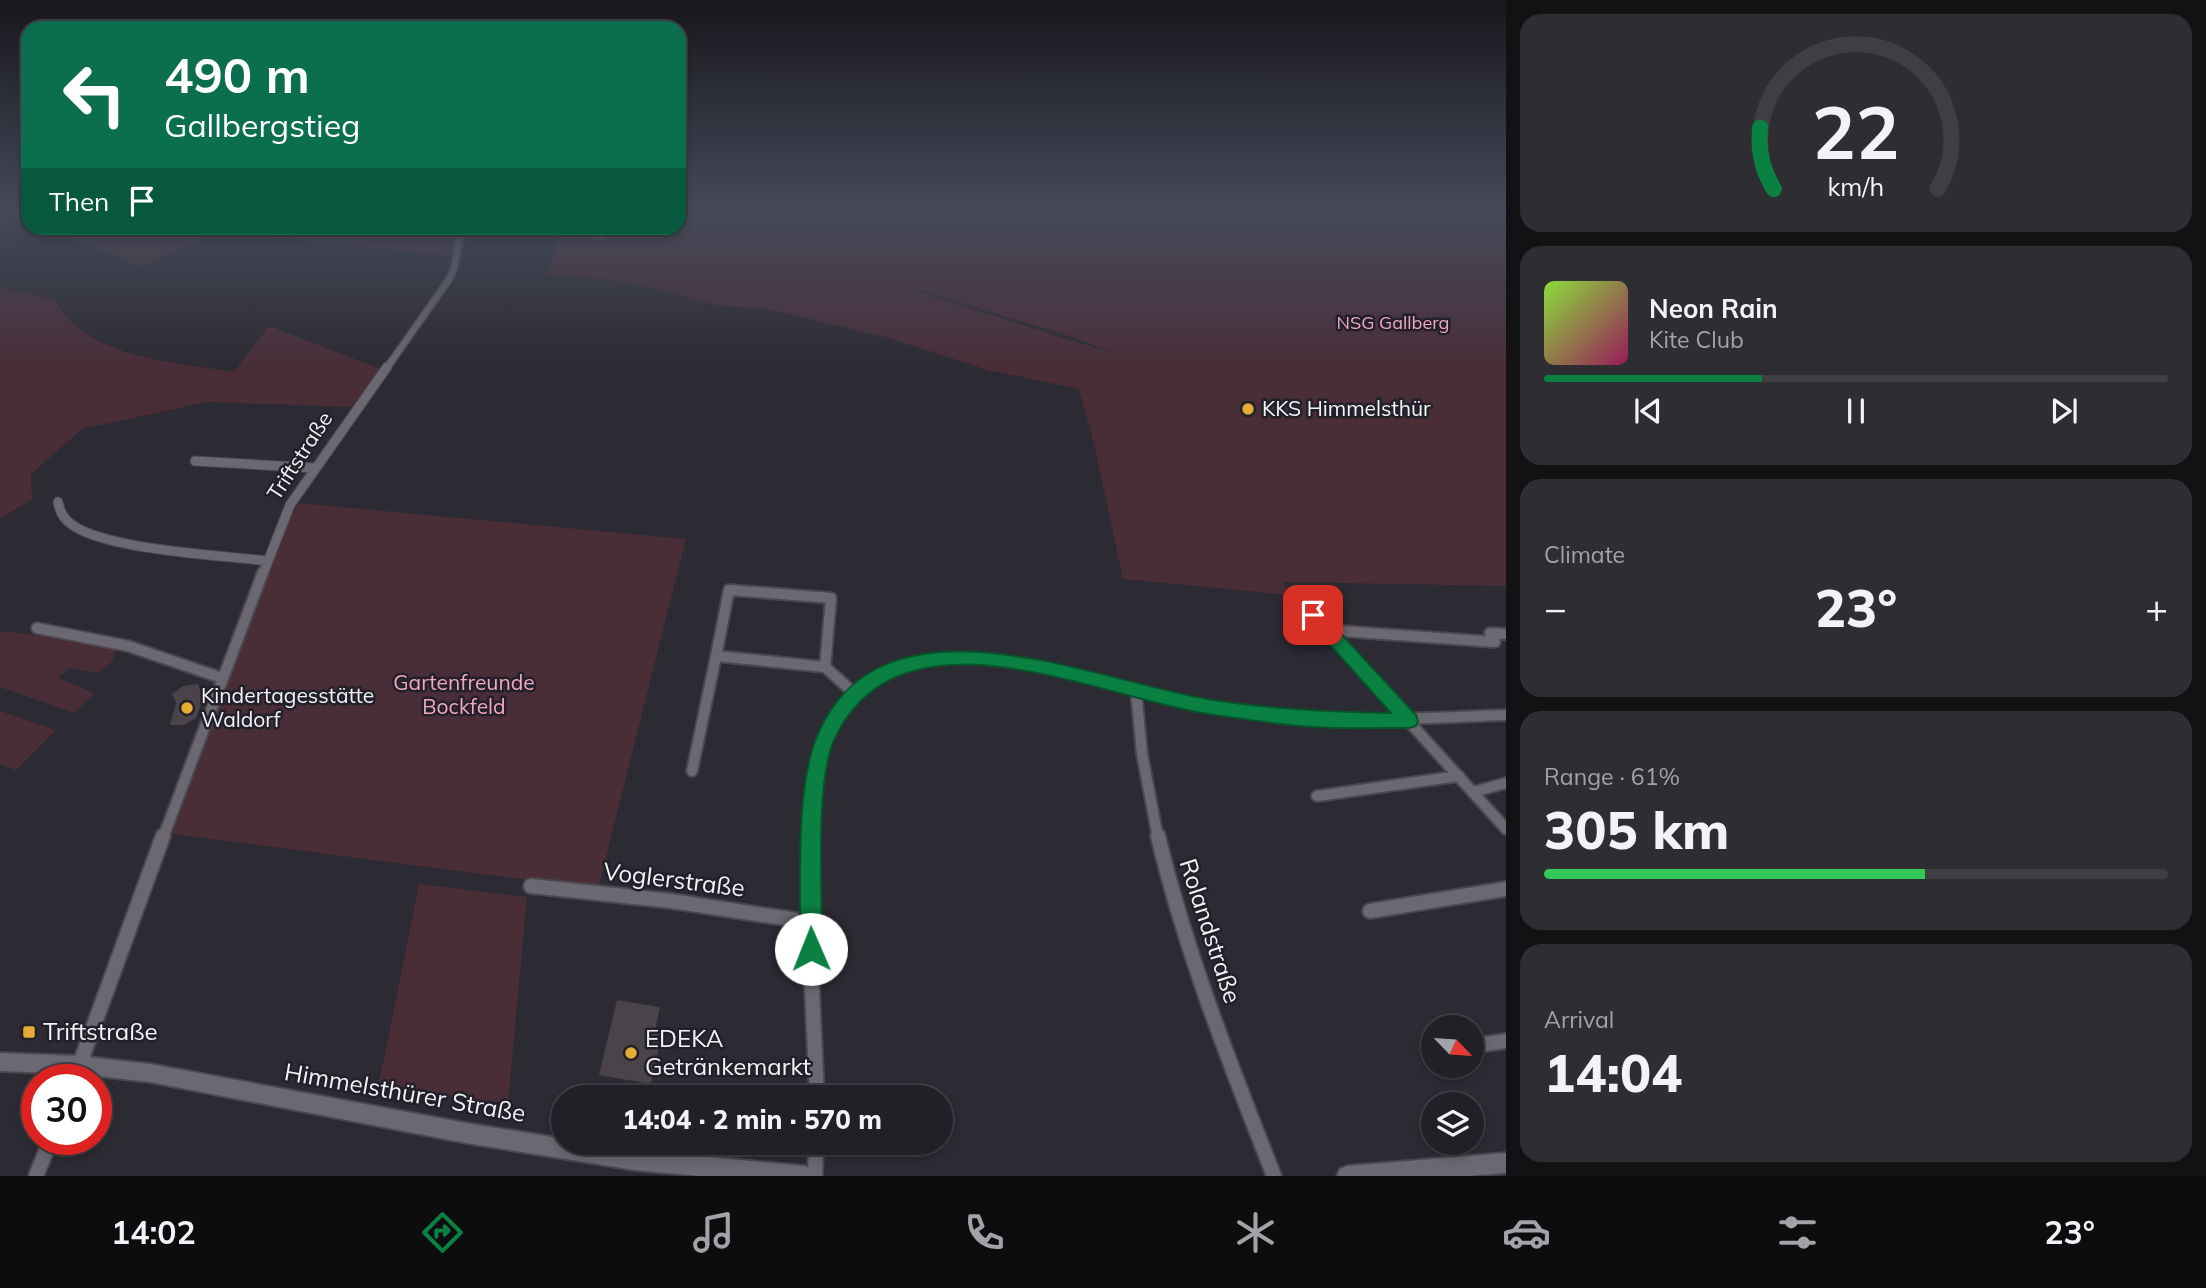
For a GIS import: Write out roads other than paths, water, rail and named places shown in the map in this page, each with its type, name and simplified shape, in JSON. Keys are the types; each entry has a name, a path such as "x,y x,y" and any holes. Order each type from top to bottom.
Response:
{"street":[{"name":"Triftstraße","path":"80,1064 222,678 290,505 448,281 455,263"},
{"path":"195,461 315,468"},
{"path":"58,502 61,514 73,526 112,542 267,561"},
{"path":"692,771 729,590 831,597 825,667 854,693"},
{"path":"1299,600 1506,829"},
{"path":"37,628 128,646 222,678"},
{"path":"1326,630 1495,642 1490,634 1506,634"},
{"path":"716,656 825,667"},
{"path":"817,1085 810,922 813,803 819,757 835,718 854,693 895,667 916,661 956,657 1028,666 1206,706 1313,720 1409,721 1506,715"},
{"name":"Rolandstraße","path":"1136,691 1138,732 1153,823 1206,998 1274,1176"},
{"path":"1317,796 1459,776"},
{"path":"1473,792 1506,783"},
{"name":"Voglerstraße","path":"531,886 671,901 810,922"},
{"path":"1370,911 1506,889"},
{"path":"1484,1044 1506,1041"},
{"name":"Himmelsthürer Straße","path":"0,1062 21,1065"},
{"name":"Himmelsthürer Straße","path":"112,1075 211,1082 353,1112 622,1158 805,1176"},
{"path":"36,1176 45,1155"},
{"path":"815,1176 816,1155"},
{"path":"1347,1176 1506,1163"}],"place":[{"name":"KKS Himmelsthür","path":"1248,409"},
{"name":"Kindertagesstätte Waldorf","path":"187,708"},
{"name":"Triftstraße","path":"29,1032"},
{"name":"EDEKA Getränkemarkt","path":"631,1053"}],"park label":[{"name":"NSG Gallberg","path":"1393,323"},
{"name":"Gartenfreunde Bockfeld","path":"464,695"}]}
